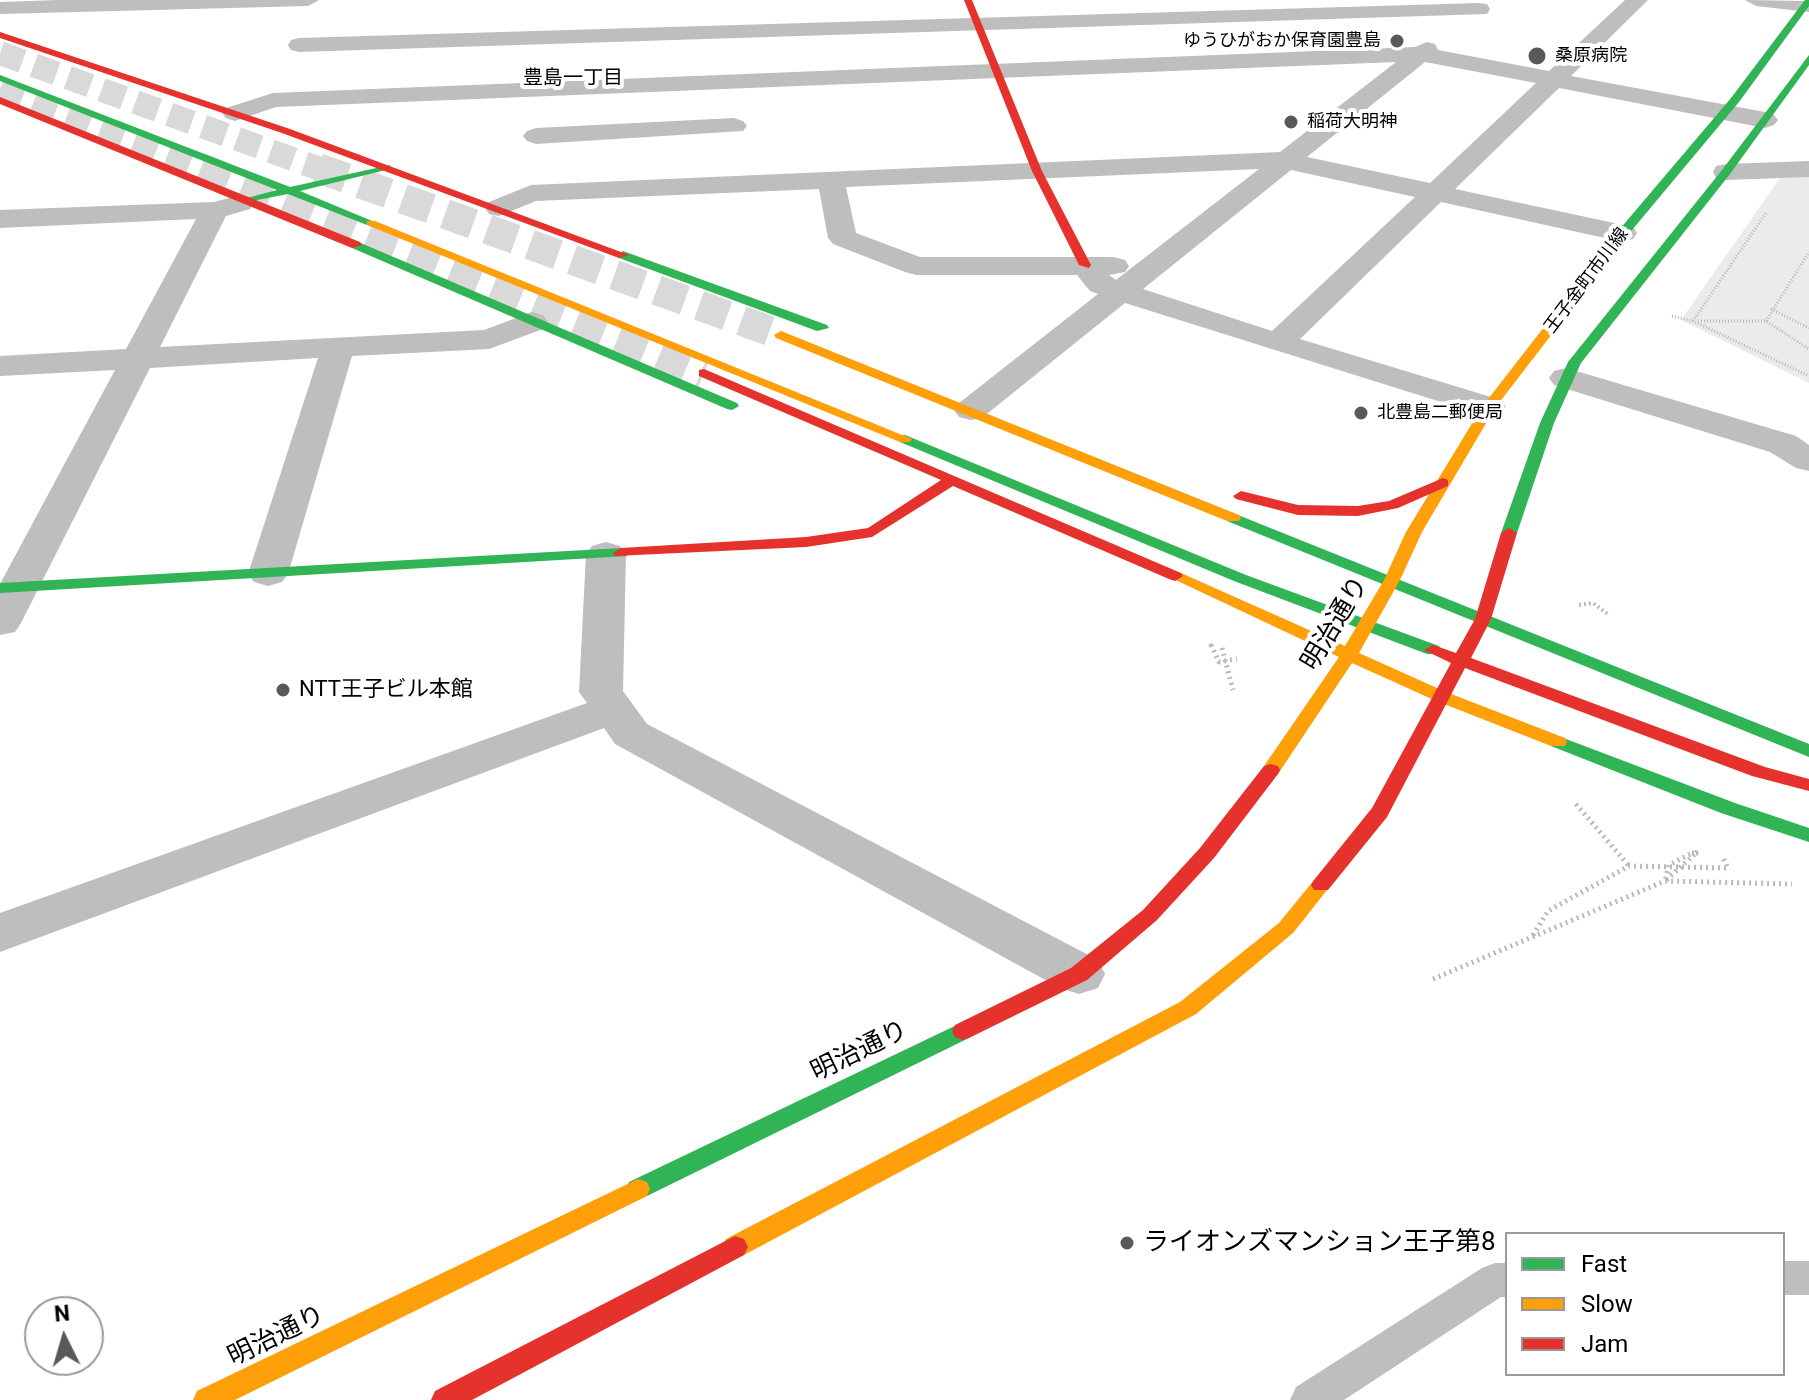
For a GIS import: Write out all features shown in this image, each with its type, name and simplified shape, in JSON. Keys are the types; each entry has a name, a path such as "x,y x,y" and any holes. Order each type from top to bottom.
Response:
{"main road":[{"path":"968,0 1037,171 1085,265"},
{"name":"王子金町市川線","path":"1392,580 1414,532 1489,407 1623,233 1726,112 1806,4"},
{"path":"0,35 386,167 847,341 971,410"},
{"name":"王子金町市川線","path":"1483,619 1532,465 1575,362 1726,172 1809,58"},
{"path":"0,66 221,147 1300,585 1631,704"},
{"path":"0,78 807,398 1240,578 1759,772 1809,785"},
{"path":"3,103 212,197 282,162 286,131"},
{"path":"251,200 386,167"},
{"path":"251,200 756,417"},
{"path":"781,335 1809,751"},
{"path":"704,373 1257,611 1440,696 1728,808 1809,835"},
{"path":"798,434 950,481"},
{"path":"1054,444 1298,510 1336,512 1393,505 1443,483"},
{"path":"10,587 806,542 872,532 950,481"},
{"name":"明治通り","path":"207,1400 1079,974 1150,915 1207,853 1292,743 1392,580"},
{"path":"445,1400 1188,1008 1286,928 1380,812 1483,619"},
{"path":"1690,724 1809,761"}],"street":[{"path":"0,8 8,0"},
{"path":"0,8 308,0"},
{"path":"273,100 326,0"},
{"path":"1278,343 1440,192 1637,0"},
{"path":"1756,0 1806,4"},
{"path":"293,59 724,22 977,26 1486,4"},
{"path":"971,410 1136,282 1284,160 1486,4"},
{"path":"724,22 740,185"},
{"path":"531,193 540,91 549,38"},
{"path":"235,113 273,100 1421,54 1765,120"},
{"path":"536,136 734,126"},
{"path":"499,208 531,193 1284,160 1623,233"},
{"path":"1726,172 1809,169"},
{"path":"831,181 843,238 916,266 1085,265 1101,285 1136,282 1278,343 1489,407"},
{"path":"0,219 212,197 251,200"},
{"path":"0,623 10,587 139,358 212,197"},
{"path":"0,366 489,339 532,322"},
{"path":"268,574 338,348"},
{"path":"1566,378 1783,444 1809,460"},
{"path":"606,554 601,692 631,734 1079,974"},
{"path":"0,933 611,710"}],"lane":[{"path":"1785,1278 1809,1278"},
{"path":"1310,1400 1495,1280 1505,1280"}],"path":[{"path":"1693,321 1773,203"},
{"path":"1766,321 1809,252"},
{"path":"1771,309 1809,328"},
{"path":"1672,316 1693,321 1809,376"},
{"path":"1693,321 1766,321 1809,349"},
{"path":"1222,654 1233,690"},
{"path":"1433,979 1665,881 1711,839"},
{"path":"1665,881 1669,865 1692,853 1707,853"},
{"path":"1533,936 1548,911 1629,866 1728,868"},
{"path":"1665,881 1795,884"}],"shaded area":[{"path":"1809,176 1809,383 1681,320 1780,178"}],"tunnel":[{"path":"0,53 323,170"},
{"path":"0,89 203,169"},
{"path":"318,168 781,335"},
{"path":"203,169 704,373"}],"traffic: fast":[{"path":"1556,321 1623,233 1735,100 1809,0"},
{"path":"1509,533 1547,423 1575,362 1726,172 1809,58"},
{"path":"0,78 371,223"},
{"path":"251,200 386,167"},
{"path":"356,245 732,406"},
{"path":"623,255 822,328"},
{"path":"905,439 1240,578 1433,650"},
{"path":"1233,518 1809,751"},
{"path":"0,588 621,553"},
{"path":"1558,742 1728,808 1809,835"},
{"path":"638,1189 963,1031"}],"traffic: slow":[{"path":"371,223 905,439"},
{"path":"1271,770 1349,654 1392,580 1414,532 1489,407 1556,321"},
{"path":"781,335 1233,518"},
{"path":"1175,576 1440,696 1558,742"},
{"path":"735,1247 1188,1008 1286,928 1321,885"},
{"path":"207,1400 638,1189"}],"traffic: jam":[{"path":"968,0 1037,171 1085,265"},
{"path":"0,35 286,131 623,255"},
{"path":"0,100 356,245"},
{"path":"704,373 1175,576"},
{"path":"621,553 806,542 872,532 950,481"},
{"path":"1241,496 1298,510 1358,511 1393,505 1443,483"},
{"path":"1321,885 1380,812 1483,619 1509,533"},
{"path":"1433,650 1759,772 1809,785"},
{"path":"963,1031 1079,974 1150,915 1207,853 1271,770"},
{"path":"445,1400 735,1247"}],"place":[{"name":"ゆうひがおか保育園豊島","path":"1397,41"},
{"name":"桑原病院","path":"1537,56"},
{"name":"稲荷大明神","path":"1291,122"},
{"name":"北豊島二郵便局","path":"1361,413"},
{"name":"NTT王子ビル本館","path":"283,690"},
{"name":"ライオンズマンション王子第8","path":"1127,1243"}],"district":[{"name":"豊島一丁目","path":"573,79"}]}
